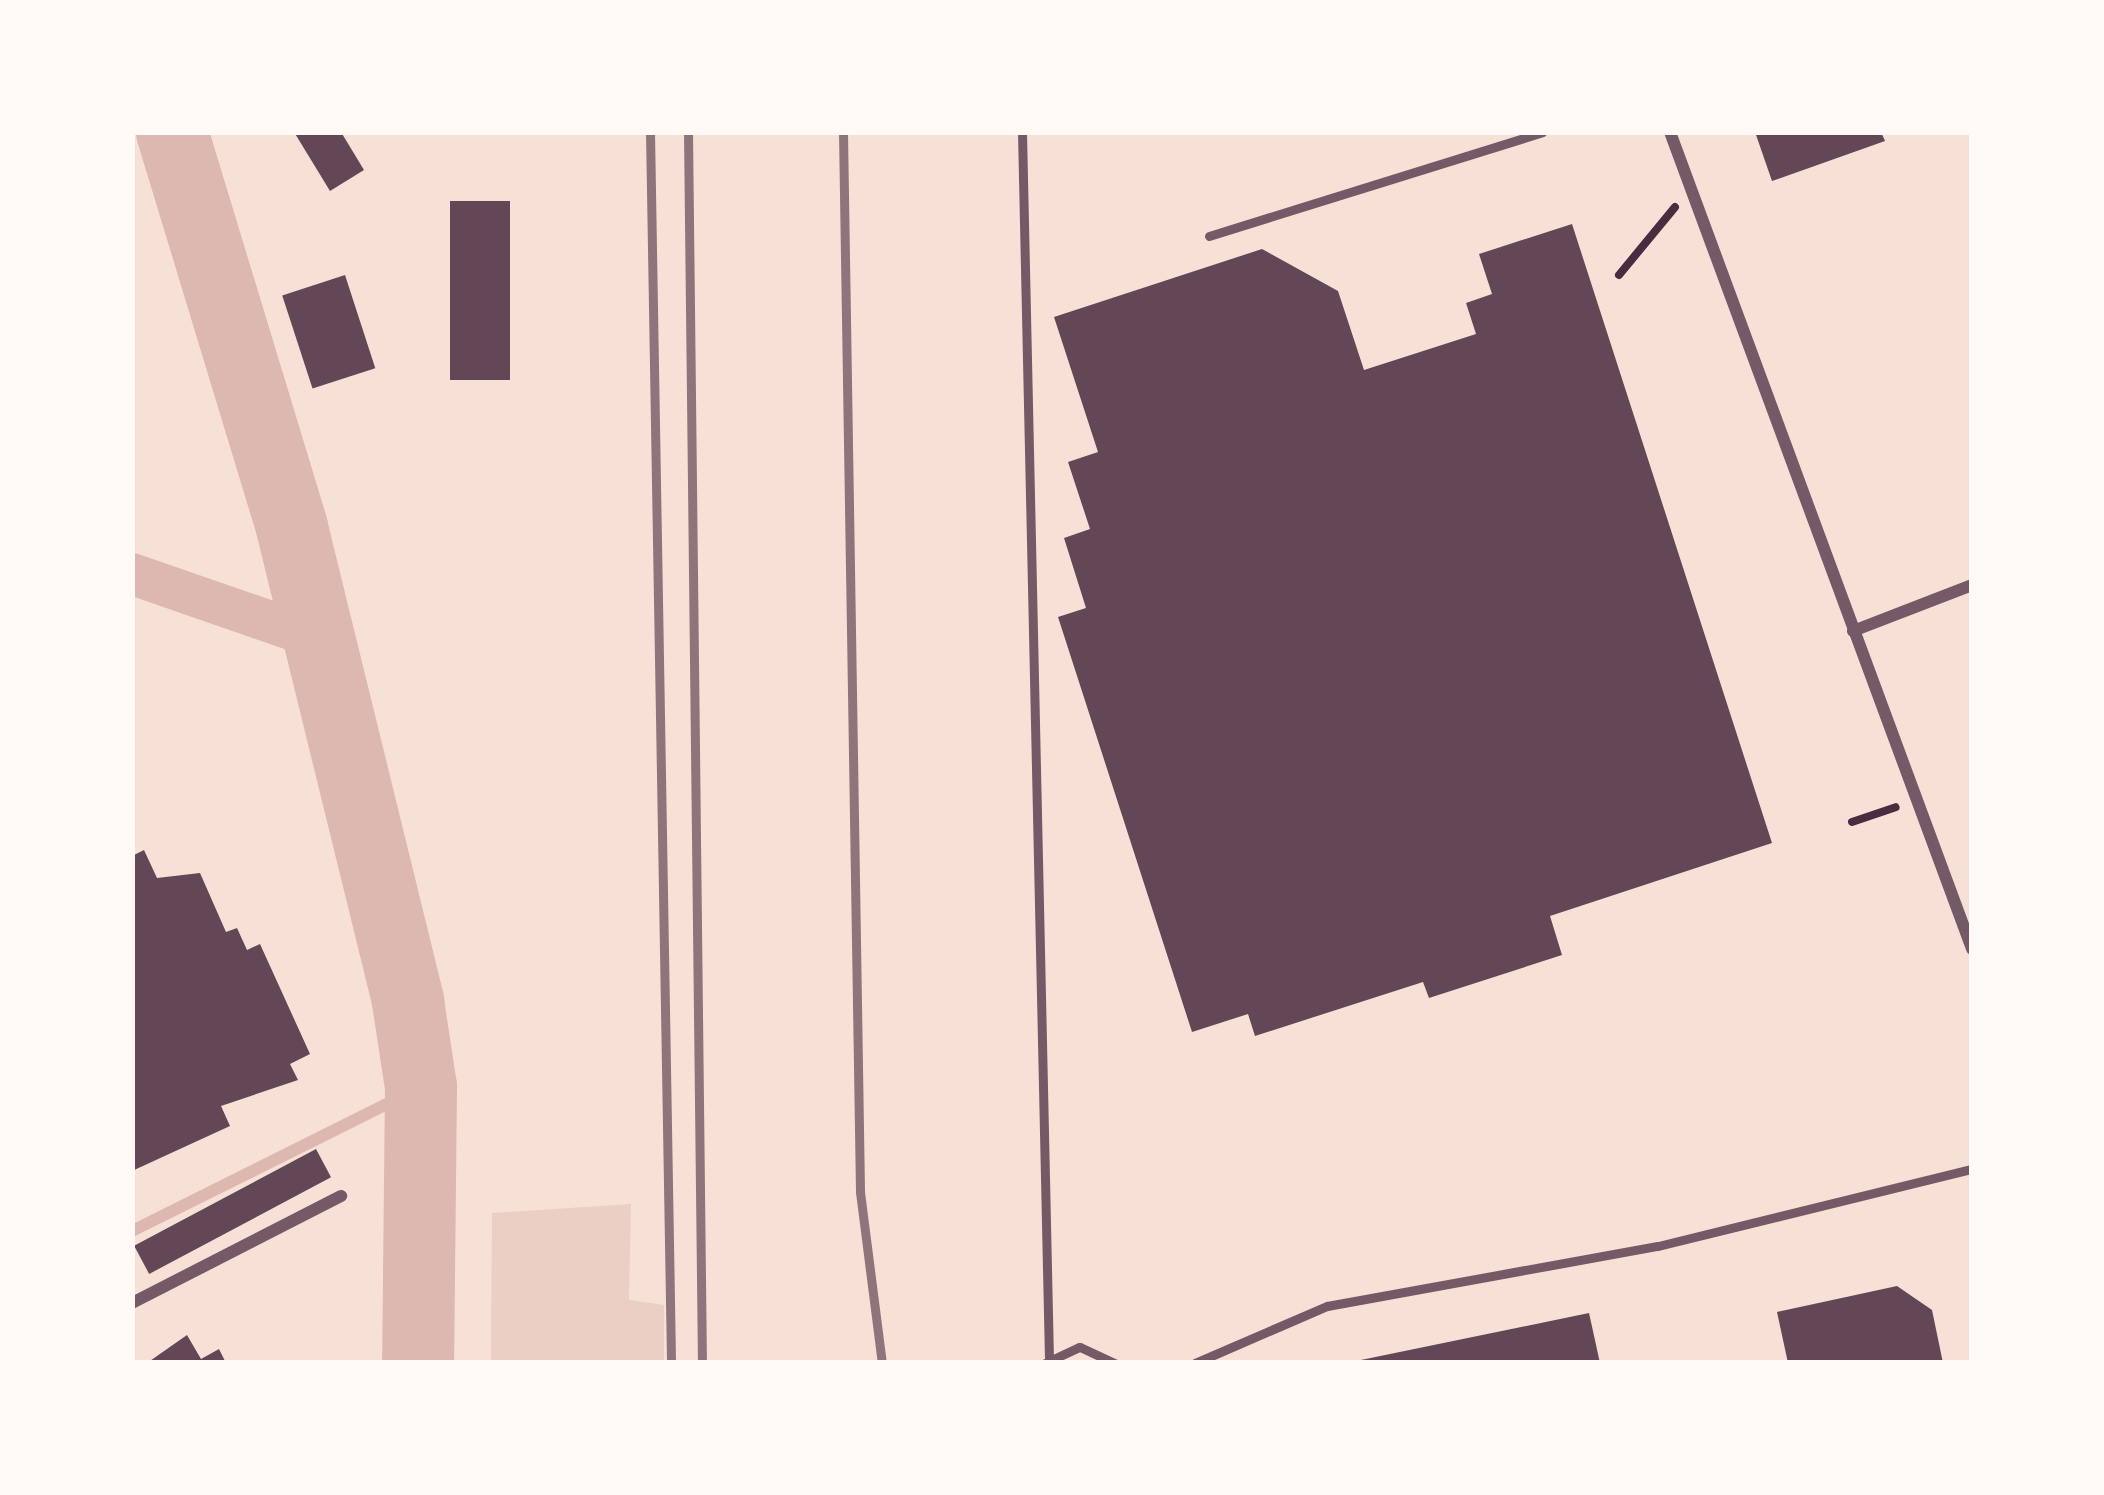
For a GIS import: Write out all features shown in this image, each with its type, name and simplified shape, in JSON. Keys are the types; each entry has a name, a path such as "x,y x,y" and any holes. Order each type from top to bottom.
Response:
{"street":[{"path":"1670,132 1972,950"},
{"path":"1853,631 1972,585"},
{"path":"132,1303 340,1196"}],"lane":[{"path":"1022,132 1047,1360 1080,1348 1114,1363"},
{"path":"1209,236 1542,132"},
{"path":"1195,1363 1327,1306 1658,1246 1972,1169"}],"path":[{"path":"1619,275 1690,188"},
{"path":"1852,822 1916,801"}],"shaded area":[{"path":"631,1204 629,1300 664,1305 664,1363 491,1363 492,1213"}],"building":[{"path":"294,132 341,132 364,170 330,191"},
{"path":"1755,132 1881,132 1885,141 1772,181"},
{"path":"450,201 510,201 510,380 450,380"},
{"path":"1572,224 1772,843 1550,916 1562,955 1429,998 1423,982 1255,1036 1248,1014 1192,1032 1058,617 1086,608 1064,538 1090,529 1068,462 1098,452 1054,317 1262,249 1338,291 1364,370 1476,334 1466,303 1492,294 1479,254"},
{"path":"345,275 375,368 313,389 282,295"},
{"path":"144,850 157,878 200,873 226,932 237,928 247,950 260,944 310,1054 290,1064 298,1080 221,1106 230,1126 132,1171 132,856"},
{"path":"316,1149 331,1177 149,1274 134,1246"},
{"path":"1897,1286 1932,1310 1943,1363 1788,1363 1777,1312"},
{"path":"1589,1313 1600,1363 1356,1363 1356,1361"},
{"path":"187,1335 201,1359 219,1349 226,1363 147,1363"}],"waterway":[{"path":"172,132 292,528 408,1002 421,1087 418,1363"},
{"path":"132,574 320,639"},
{"path":"132,1231 421,1087"}],"railway":[{"path":"650,132 671,1363"},
{"path":"688,132 702,1363"},
{"path":"843,132 860,1192 882,1363"}]}
